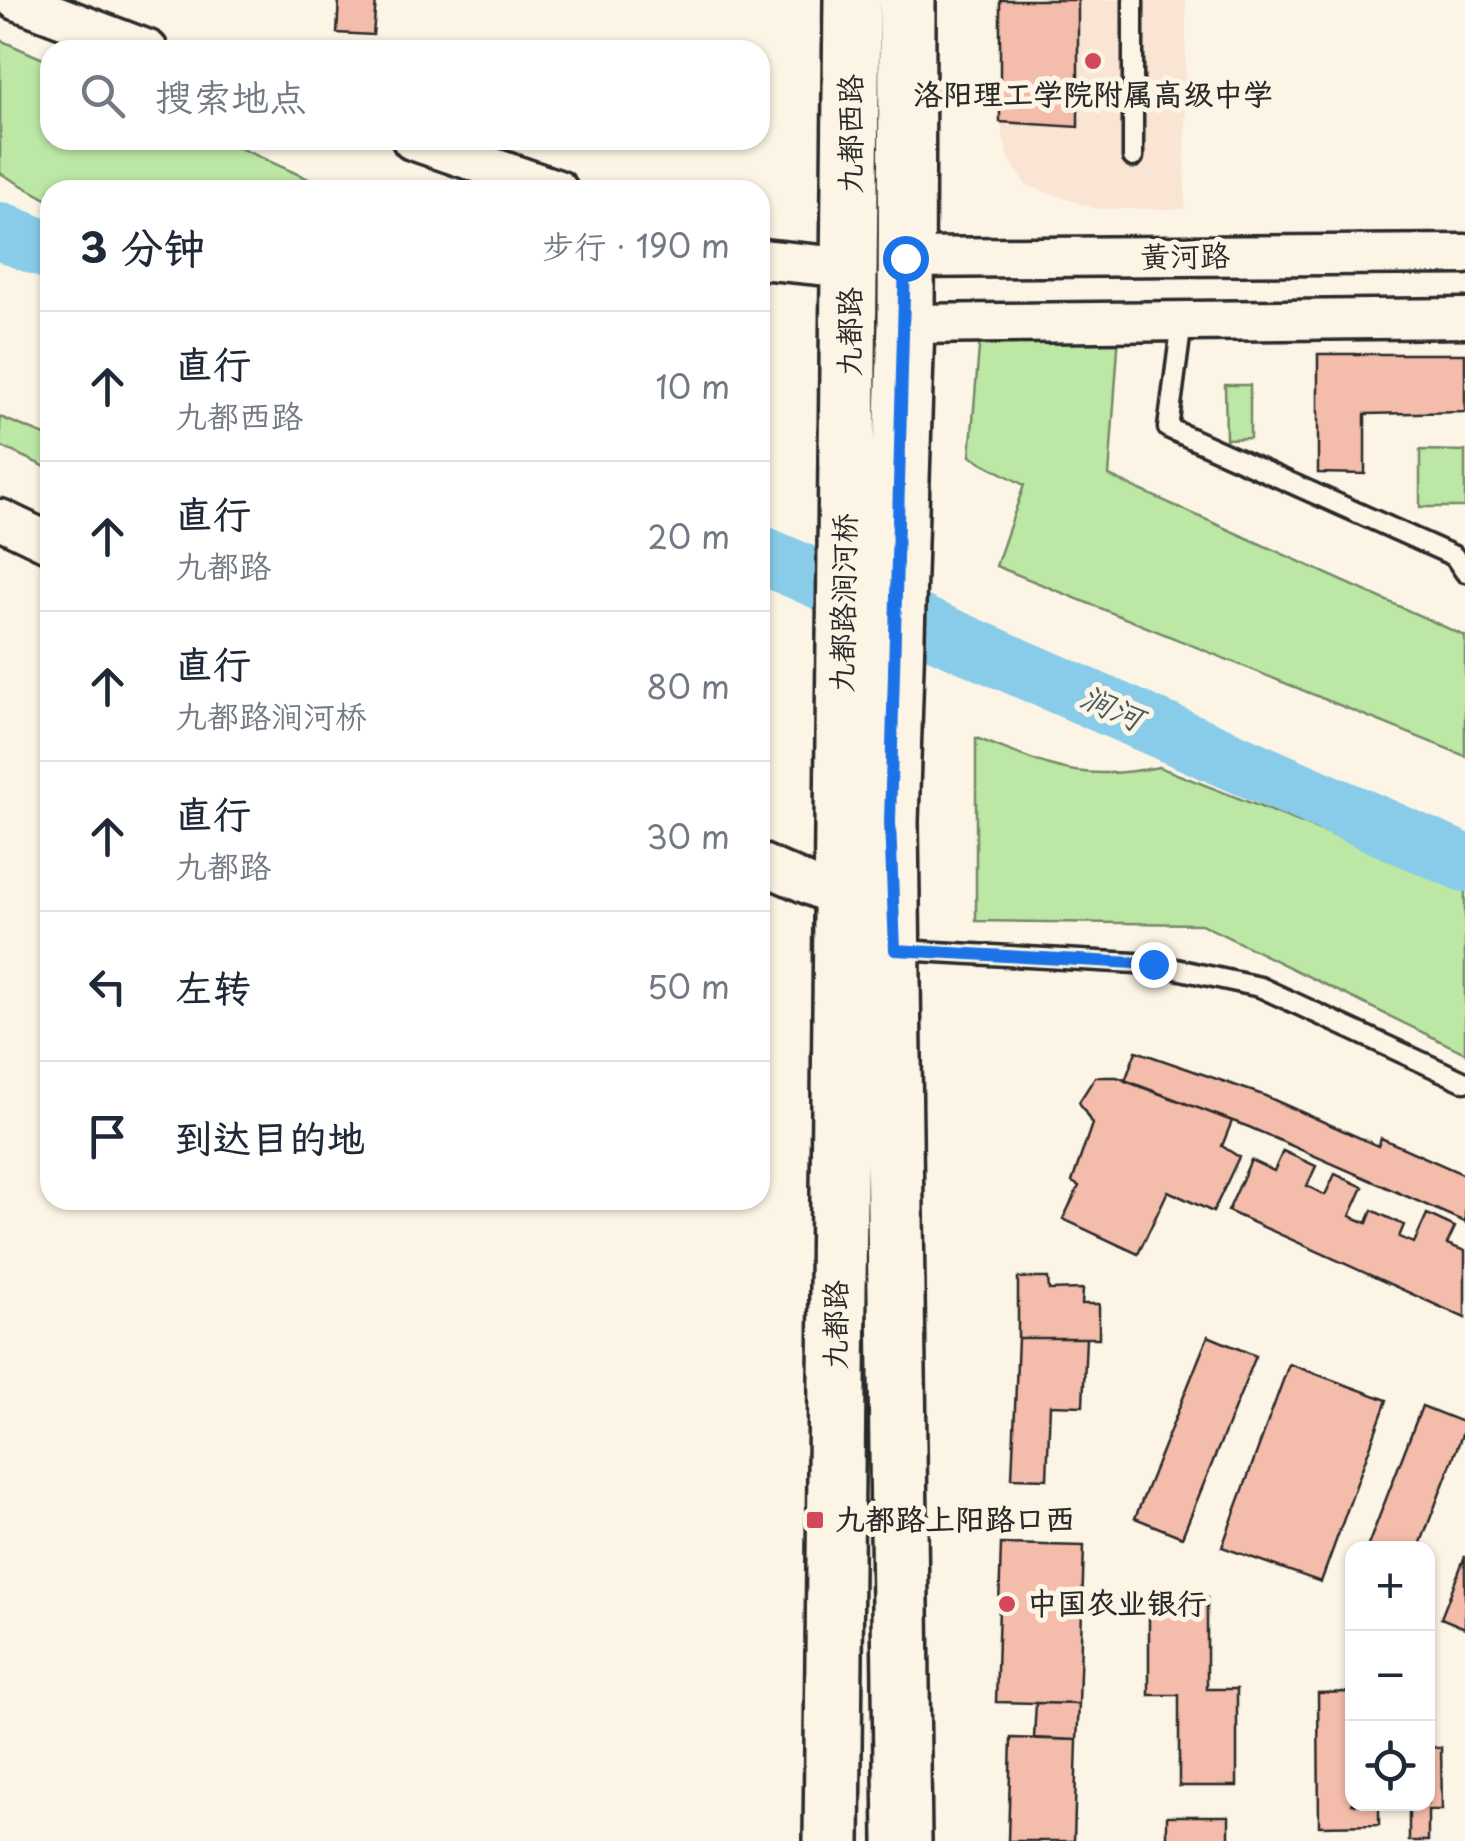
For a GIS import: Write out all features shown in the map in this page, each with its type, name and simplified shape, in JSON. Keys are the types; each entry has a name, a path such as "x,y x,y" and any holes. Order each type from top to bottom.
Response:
{"main road":[{"name":"九都西路","path":"850,268 852,0"},
{"name":"九都西路","path":"906,0 906,324"},
{"name":"九都路","path":"849,396 850,268"},
{"name":"九都路","path":"902,424 906,324"},
{"name":"九都路涧河桥","path":"849,396 865,816"},
{"name":"九都路涧河桥","path":"865,816 902,424"},
{"name":"九都路","path":"832,1841 839,898 865,816"},
{"name":"九都路","path":"865,816 895,950 902,1841"}],"street":[{"path":"16,0 122,40"},
{"path":"441,150 529,180"},
{"name":"黄河路","path":"905,258 1465,254"},
{"path":"770,260 850,268"},
{"path":"906,324 1465,318"},
{"path":"0,519 40,538"},
{"path":"770,867 839,898"}],"lane":[{"path":"1133,0 1134,157"},
{"path":"1182,322 1168,428 1454,556 1465,572"},
{"path":"895,950 1153,964 1260,987 1465,1082"}],"shaded area":[{"name":"洛阳理工学院附属高级中学","path":"1000,0 1186,0 1185,209 1096,209 1026,185 1008,157 1000,122"}],"green space":[{"path":"0,40 40,58 40,150 244,150 311,180 40,180 40,195 0,173"},
{"path":"1119,334 1109,476 1465,636 1465,756 996,566 1024,485 970,456 980,336"},
{"path":"1225,385 1250,385 1250,438 1226,439"},
{"path":"0,417 40,433 40,464 0,446"},
{"path":"1420,450 1465,451 1465,507 1420,507"},
{"path":"976,738 1065,769 1106,773 1159,767 1465,887 1465,1053 1201,924 976,921"}],"building":[{"path":"339,0 376,0 373,35 337,33"},
{"path":"1000,0 1078,0 1078,127 1000,122"},
{"path":"1318,354 1465,354 1465,412 1365,414 1365,474 1318,473"},
{"path":"1136,1051 1263,1095 1378,1146 1381,1138 1465,1175 1465,1222 1249,1127 1125,1081"},
{"path":"1095,1077 1117,1077 1232,1121 1222,1146 1239,1157 1213,1212 1168,1191 1138,1254 1063,1219 1079,1186 1072,1182 1092,1124 1079,1102"},
{"path":"1283,1151 1316,1166 1307,1186 1325,1195 1335,1174 1363,1187 1350,1216 1367,1223 1372,1210 1404,1225 1399,1237 1414,1243 1427,1214 1455,1227 1447,1244 1465,1251 1465,1318 1228,1211 1251,1160 1274,1171"},
{"path":"1018,1278 1048,1278 1049,1290 1083,1289 1082,1304 1099,1304 1099,1338 1018,1338"},
{"path":"1208,1336 1256,1356 1182,1537 1135,1518"},
{"path":"1018,1338 1086,1338 1083,1406 1050,1405 1047,1479 1012,1478"},
{"path":"1289,1364 1387,1400 1321,1582 1222,1547"},
{"path":"1422,1406 1465,1423 1422,1541 1370,1541"},
{"path":"1001,1544 1084,1546 1079,1704 996,1702"},
{"path":"1465,1556 1465,1628 1441,1618"},
{"path":"1149,1598 1207,1598 1207,1689 1237,1689 1237,1786 1179,1786 1179,1695 1149,1695"},
{"path":"1345,1692 1345,1811 1379,1811 1379,1825 1319,1826 1318,1693"},
{"path":"1036,1703 1079,1704 1077,1740 1034,1738"},
{"path":"1011,1738 1077,1740 1074,1841 1008,1841"},
{"path":"1435,1747 1441,1747 1442,1810 1435,1810"},
{"path":"1409,1811 1428,1811 1428,1841 1409,1841"},
{"path":"1167,1816 1229,1816 1229,1841 1167,1841"}],"waterway":[{"name":"涧河","path":"0,231 40,247"},
{"name":"涧河","path":"770,558 1465,863"}],"place":[{"name":"洛阳理工学院附属高级中学","path":"1093,61"},
{"name":"九都路上阳路口西","path":"815,1520"},
{"name":"中国农业银行","path":"1007,1604"}],"route":[{"path":"905,258 890,822 895,950 1153,964"}]}
